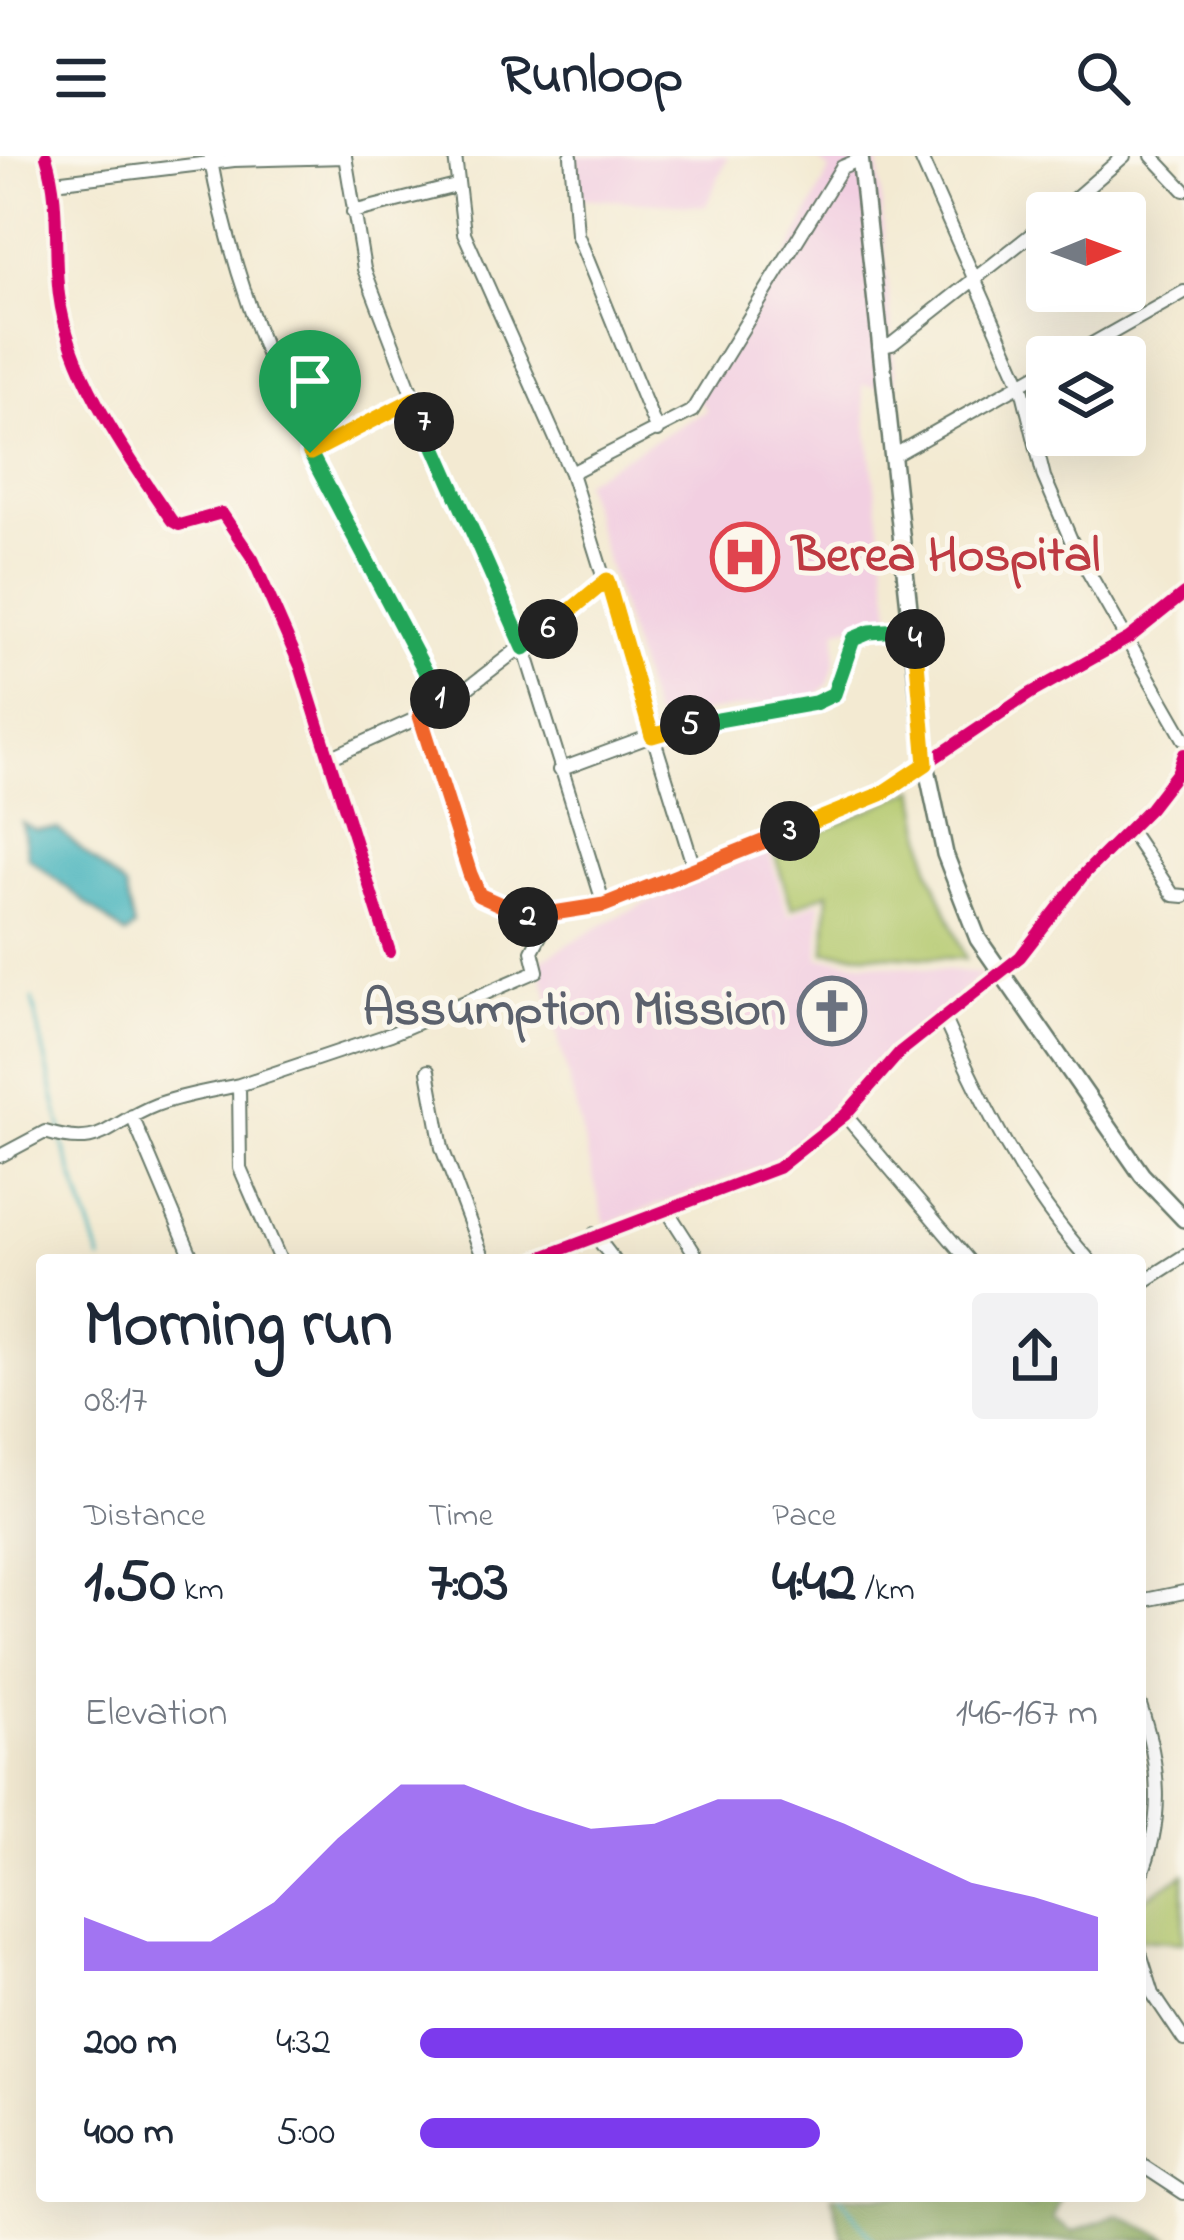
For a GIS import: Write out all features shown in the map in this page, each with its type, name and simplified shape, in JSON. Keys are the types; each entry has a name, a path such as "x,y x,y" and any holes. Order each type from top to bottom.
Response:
{"main road":[{"path":"860,158 926,764 959,898 1000,974 1142,1175 1184,1219"}],"street":[{"path":"46,156 54,182 59,297 83,370 172,521 179,525 222,513 253,559 332,757 390,952"},
{"path":"455,156 464,233 571,472 694,871"},
{"path":"572,156 577,233 657,431"},
{"path":"920,156 1021,384 1044,477 1066,530 1104,608 1129,638 1184,740"},
{"path":"1082,192 1124,156"},
{"path":"1153,156 1184,190"},
{"path":"54,182 211,161 345,157 364,269 414,399 524,648 604,905"},
{"path":"571,472 692,411 842,167 860,158"},
{"path":"211,161 244,294 310,453 444,706"},
{"path":"353,212 456,186"},
{"path":"879,347 892,344 978,282 1026,240"},
{"path":"1106,336 1184,292"},
{"path":"891,458 1026,381"},
{"path":"310,453 414,399"},
{"path":"332,757 444,706 607,580"},
{"path":"420,716 479,895 508,912 550,917 604,905 881,794 1031,693 1129,638 1184,594"},
{"path":"559,770 652,736 815,703 834,694 853,639 870,632 914,629"},
{"path":"546,1254 778,1168 845,1115 900,1052 1020,957 1085,873 1130,831 1178,773 1184,754"},
{"path":"1130,831 1173,895 1184,896"},
{"path":"0,1156 45,1132 67,1142 90,1139 132,1116 190,1094 239,1085 391,1034 537,971 532,951 550,917"},
{"path":"943,1017 997,1132 1040,1203 1084,1254"},
{"path":"428,1071 442,1148 482,1254"},
{"path":"239,1085 240,1168 277,1254"},
{"path":"845,1115 963,1254"},
{"path":"132,1116 190,1254"},
{"path":"667,1210 695,1254"},
{"path":"594,1234 609,1254"},
{"path":"561,1246 565,1254"},
{"path":"1146,1280 1184,1256"},
{"path":"1146,1599 1184,1592"},
{"path":"1146,1729 1160,1784 1146,1860"},
{"path":"1146,1972 1153,1994 1184,2039"},
{"path":"1146,2168 1184,2193"}],"shaded area":[{"path":"576,156 728,156 706,206 579,198"},
{"name":"Berea Hospital","path":"814,156 878,156 896,388 862,385 892,619 837,629 828,684 815,697 654,719 583,481 707,410 694,396 700,384 780,270 830,170"},
{"path":"768,849 788,915 820,901 819,958 983,973 898,1049 836,1115 772,1163 605,1224 539,961 620,915"}],"green space":[{"path":"916,789 930,870 966,959 825,952 828,892 792,908 774,853"},
{"path":"1184,1874 1184,1942 1146,1939 1146,1898"},
{"path":"834,2202 1019,2202 1031,2209 1038,2202 1059,2202 1053,2219 1073,2232 1118,2215 1171,2240 843,2240"}],"water":[{"path":"22,823 35,830 58,829 125,888 134,928 126,935 28,857"}],"waterway":[{"path":"32,999 62,1132"},
{"path":"62,1141 99,1254"},
{"path":"844,2202 873,2240"}],"cycle path":[{"path":"46,156 54,191 59,295 75,355 103,414 172,521 179,525 222,513 253,559 300,666 390,952"},
{"path":"420,716 479,895 527,918 604,905 881,794 1031,693 1129,638 1184,594"},
{"path":"550,1254 778,1168 845,1115 900,1052 1020,957 1085,873 1150,808 1177,773 1184,754"}],"place":[{"name":"Berea Hospital","path":"745,557"},
{"name":"Assumption Mission","path":"832,1011"}],"route":[{"path":"414,399 524,648 607,580 652,736 815,703 834,694 853,639 870,632 914,629 926,764 881,794 604,905 527,917 491,904 479,895 470,874 420,716 444,706 361,557 310,453 414,399"}]}
